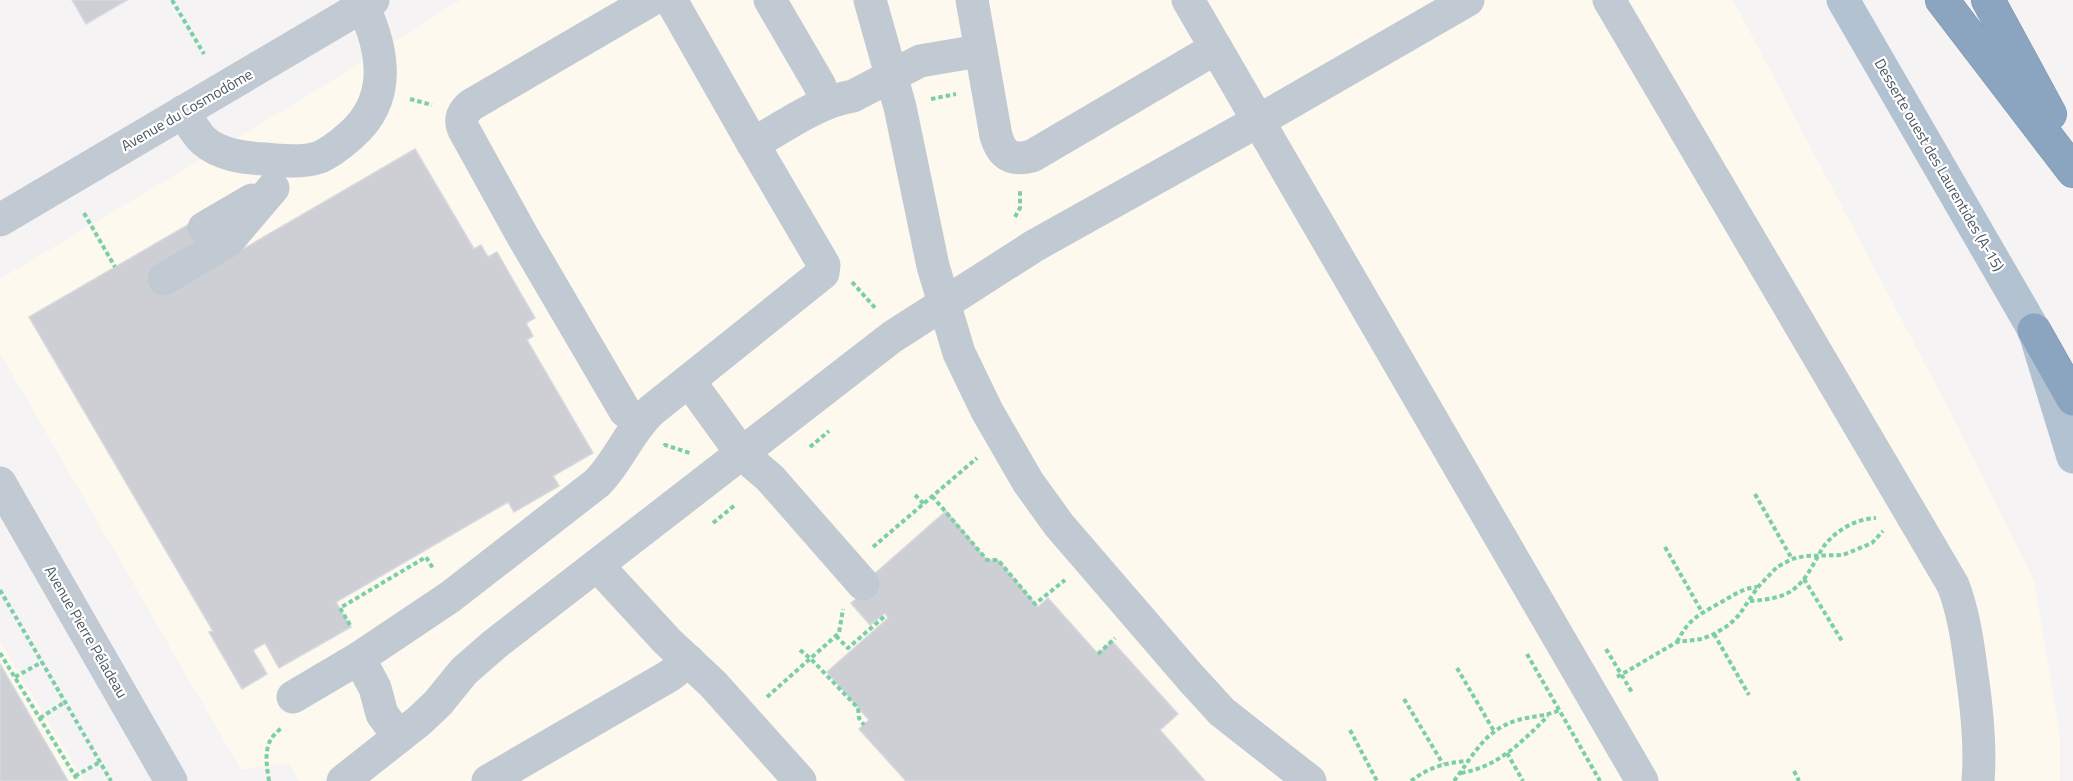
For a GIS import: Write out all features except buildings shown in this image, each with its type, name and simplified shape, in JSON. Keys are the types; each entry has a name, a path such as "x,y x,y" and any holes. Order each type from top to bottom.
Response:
{"highway":[{"path":"1942,0 2073,171"},
{"path":"1988,0 2073,155"},
{"path":"2034,330 2073,399"}],"main road":[{"name":"Desserte ouest des Laurentides (A-15)","path":"1843,0 2034,330 2073,457"}],"street":[{"path":"640,422 625,411 522,235 464,130 461,119 471,105 651,0"},
{"path":"293,697 358,658 450,597 597,483 613,466 640,422 652,410 819,278 825,269 671,0"},
{"path":"770,0 819,84 827,103"},
{"path":"870,0 900,107 932,265 959,353 987,411 1028,482 1059,525 1222,712 1310,781"},
{"path":"972,0 999,145 1002,151 1010,156 1022,158 1043,149 1216,48"},
{"path":"1188,0 1642,781"},
{"path":"343,781 438,703 474,662 892,337 1034,246 1468,0"},
{"path":"1609,0 1953,585 1967,634 1977,724 1978,781"},
{"path":"204,228 273,188 338,146 369,116 379,85 381,60 368,3"},
{"name":"Avenue du Cosmodôme","path":"0,220 368,3"},
{"path":"753,144 827,103 853,96 920,61 980,51"},
{"path":"184,111 198,135 216,150 232,155 280,160 319,157"},
{"path":"164,279 228,241 273,188"},
{"path":"688,381 742,454 770,478 858,579"},
{"name":"Avenue Pierre Péladeau","path":"0,483 171,781"},
{"path":"598,566 631,604 735,707 800,781"},
{"path":"358,658 375,688 382,714 399,737"},
{"path":"488,781 669,676 689,661"}],"path":[{"path":"172,0 204,54"},
{"path":"404,98 436,106"},
{"path":"1013,222 1020,208 1018,182"},
{"path":"84,213 116,267"},
{"path":"850,276 850,279 879,313"},
{"path":"810,447 829,431"},
{"path":"760,703 839,633 858,579 924,504 982,454"},
{"path":"1755,494 1792,559"},
{"path":"915,495 924,504"},
{"path":"932,496 987,560 998,560 1035,604 1070,575"},
{"path":"713,523 735,505"},
{"path":"1749,601 1767,599 1793,590 1804,579 1824,546 1836,535 1864,519 1881,518"},
{"path":"1614,678 1677,642 1692,642 1714,634 1739,615 1758,587 1777,567 1792,559 1805,556 1843,555 1857,550 1872,543 1886,526"},
{"path":"1665,547 1702,612"},
{"path":"1804,579 1842,641"},
{"path":"1677,642 1683,630 1702,612 1735,593 1758,587"},
{"path":"0,590 111,781"},
{"path":"836,636 849,648 886,615"},
{"path":"1098,654 1120,633"},
{"path":"1714,634 1749,696"},
{"path":"800,650 858,708 859,718 864,725"},
{"path":"0,653 78,781"},
{"path":"15,677 42,662"},
{"path":"1457,668 1494,731"},
{"path":"1537,673 1600,781"},
{"path":"1404,699 1443,764"},
{"path":"40,718 65,702"},
{"path":"1454,781 1483,741 1494,731 1515,721 1549,714 1566,706"},
{"path":"1460,773 1477,771 1515,748 1549,714"},
{"path":"1350,730 1377,781"},
{"path":"1507,753 1524,781"},
{"path":"1411,781 1428,769 1443,764 1468,761"},
{"path":"75,776 100,762"},
{"path":"1794,771 1799,781"}],"shaded area":[{"path":"460,0 1733,0 1954,419 2034,580 2060,736 2060,781 299,781 288,763 241,770 0,353 0,279 304,98"},
{"path":"0,641 84,781 0,781"}]}
